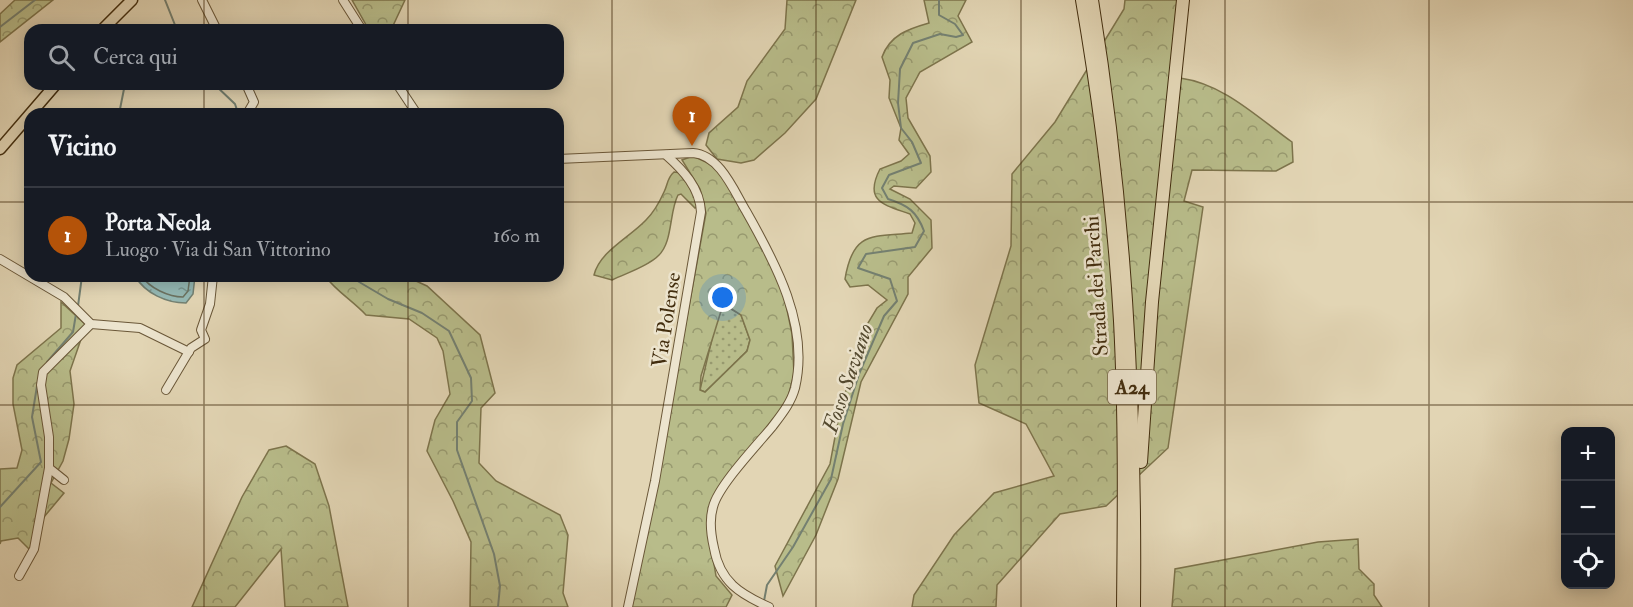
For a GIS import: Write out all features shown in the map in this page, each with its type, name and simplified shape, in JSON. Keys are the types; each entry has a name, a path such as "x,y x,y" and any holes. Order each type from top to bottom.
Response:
{"highway":[{"name":"Strada dei Parchi","path":"1082,0 1110,169 1120,321 1124,435 1124,607"},
{"name":"Strada dei Parchi","path":"1092,0 1130,335 1134,607"},
{"path":"1135,556 1151,318 1184,0"}],"main road":[{"path":"108,24 132,0"},
{"path":"35,108 51,90"},
{"path":"0,149 24,121"}],"street":[{"path":"202,0 215,24"},
{"path":"343,0 358,24"},
{"path":"249,90 254,102 250,108"},
{"path":"401,90 413,108"},
{"path":"564,159 700,154 725,176 770,255 793,318 797,374 792,397 721,491 712,512 713,546 721,571 734,589 769,607"},
{"name":"Via Polense","path":"628,607 657,471 701,212 698,198 688,177 666,155"},
{"path":"0,259 24,273"},
{"path":"39,282 64,297 91,324 140,328 189,352"},
{"path":"166,390 189,352 205,339 201,330 210,304 212,282"},
{"path":"19,576 33,549 49,468 49,437 41,386 43,372 91,324"},
{"path":"49,468 64,480"}],"green space":[{"path":"15,0 53,0 0,42 0,14"},
{"path":"352,0 405,0 394,24 366,24"},
{"path":"787,0 856,0 816,99 785,133 754,160 741,163 717,159 706,145 709,133 738,107 747,81 785,29"},
{"path":"924,0 966,0 958,16 972,42 920,72 906,98 908,118 930,156 931,172 916,188 894,186 890,189 910,199 931,220 932,248 908,277 908,294 861,382 838,479 816,535 783,596 775,566 830,464 840,410 865,328 877,308 887,300 868,285 850,287 845,279 848,263 859,244 875,237 912,233 915,223 910,214 885,205 875,195 874,189 880,169 901,161 909,154 899,140 901,128 889,98 890,80 882,57 885,49 895,38 929,23"},
{"path":"1125,0 1178,0 1180,78 1211,87 1253,112 1292,142 1293,162 1276,171 1192,170 1184,201 1203,207 1168,448 1106,506 1060,514 997,585 996,607 912,607 914,595 954,535 994,493 1054,476 1026,424 979,403 975,365 1011,246 1012,174 1055,122 1124,9"},
{"path":"693,156 710,164 723,177 774,269 785,300 792,334 794,374 787,401 719,489 709,534 716,576 732,595 726,607 631,607 648,531 706,213 700,189 682,160","holes":["732,309 741,315 750,340 747,351 705,392 700,390 701,376 721,311"]},
{"path":"674,172 682,173 699,206 695,208 681,194 678,195 669,235 658,256 642,267 612,280 594,275 602,259 651,214"},
{"path":"330,282 418,282 427,286 480,335 495,393 481,408 479,463 496,481 560,515 568,535 563,593 568,607 470,607 471,542 427,451 435,420 450,394 443,351 437,338 409,319 366,315"},
{"path":"61,302 86,325 70,371 74,404 69,439 63,461 51,483 64,493 44,517 30,550 18,538 1,541 0,544 0,469 17,468 22,450 13,404 13,378 17,365 61,328"},
{"path":"731,309 741,315 750,340 747,351 705,392 700,390 714,330 721,311"},
{"path":"286,446 315,464 329,506 348,607 285,607 281,549 235,607 192,607 242,497 269,450"},
{"path":"1358,539 1359,569 1374,584 1374,595 1382,607 1172,607 1175,569 1318,542"}],"water":[{"path":"139,282 194,282 193,294 186,303 164,299"}],"waterway":[{"path":"0,27 35,0"},
{"path":"165,0 175,24"},
{"name":"Fosso Saviano","path":"764,601 767,585 793,547 831,479 843,424 859,374 884,316 897,301 890,279 858,268 866,254 915,247 924,231 915,214 901,204 888,199 882,188 889,175 921,163 912,142 901,128 898,103 900,69 913,43 940,34 956,37 963,35 955,24 939,15 939,0"},
{"path":"120,108 124,90"},
{"path":"220,90 236,108"},
{"path":"78,306 81,282"},
{"path":"359,282 388,299 422,313 449,331 471,378 472,401 457,422 457,450 494,554 500,586 498,607"},
{"path":"47,362 73,332 76,314"},
{"path":"0,507 41,462 32,417 37,386"}],"place":[{"name":"Porta Neola","path":"692,146"}]}
